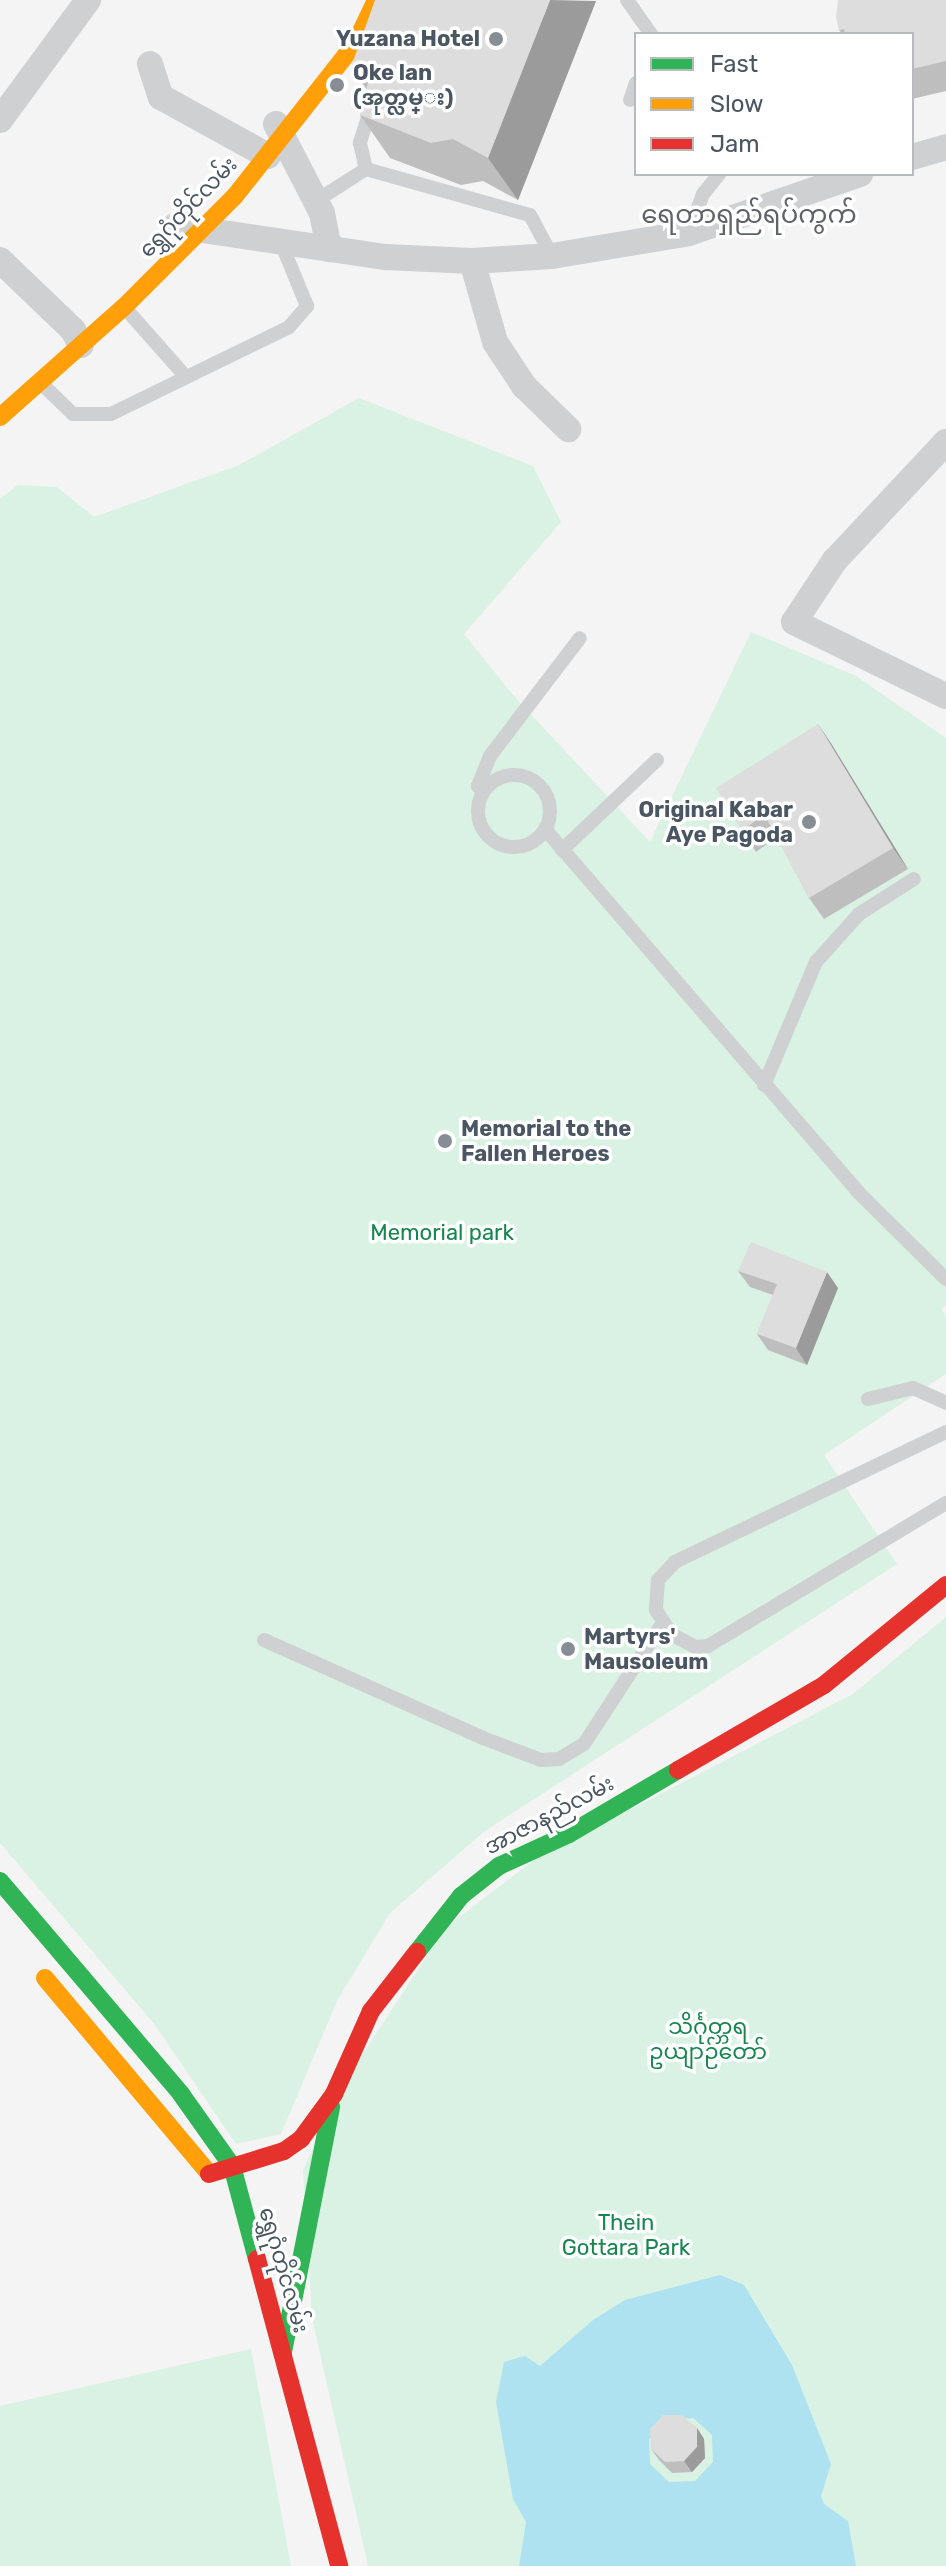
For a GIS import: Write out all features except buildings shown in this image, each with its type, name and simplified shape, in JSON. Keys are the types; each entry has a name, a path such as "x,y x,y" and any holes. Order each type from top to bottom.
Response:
{"main road":[{"name":"ရွှေဂုံတိုင်လမ်း","path":"263,143 356,42 376,0"},
{"name":"ရွှေဂုံတိုင်လမ်း","path":"0,417 34,376 77,338 124,307 201,230 263,143 299,82"},
{"name":"ရွှေဂုံတိုင်လမ်း","path":"170,231 197,203"},
{"name":"ရွှေဂုံတိုင်လမ်း","path":"77,338 111,292 132,270"},
{"name":"ရွှေဂုံတိုင်လမ်း","path":"0,393 34,376"},
{"name":"အာဇာနည်လမ်း","path":"209,2174 284,2151 301,2139 334,2094 371,2011 461,1896 499,1866 569,1834 824,1685 946,1585"},
{"path":"0,1881 181,2094 232,2166 246,2210"},
{"name":"ရွှေဂုံတိုင်လမ်း","path":"36,1967 209,2174 246,2210 339,2566"},
{"path":"283,2352 334,2094"}],"street":[{"path":"0,120 88,0"},
{"path":"150,64 161,97 263,143 316,201 329,249"},
{"path":"914,156 946,147"},
{"path":"170,231 201,230 282,245 472,261 552,256 689,233 854,176"},
{"path":"0,260 77,338"},
{"path":"472,261 495,342 524,386 568,429"},
{"path":"946,442 835,560 794,622 946,696"}],"lane":[{"path":"627,0 644,17 650,32"},
{"path":"366,169 360,143 378,84"},
{"path":"630,100 634,89"},
{"path":"316,201 366,169 530,215 552,256"},
{"path":"689,233 703,194 717,176"},
{"path":"34,376 73,414 111,414 289,327 307,306 282,245"},
{"path":"111,292 186,377"},
{"path":"483,792 500,777 533,780 550,808 545,829 517,847 495,842 481,825 483,792 478,786 490,756 580,638"},
{"path":"562,850 657,760"},
{"path":"545,829 857,1191 946,1279"},
{"path":"764,1085 816,962 859,914 914,879"},
{"path":"868,1399 913,1388 946,1403"},
{"path":"946,1432 675,1562 658,1580 654,1596 662,1624 683,1642 708,1646 946,1503"},
{"path":"264,1640 483,1738 541,1760 559,1759 592,1733 662,1624"}],"green space":[{"name":"Memorial park","path":"359,398 533,466 561,522 464,634 513,695 650,842 751,632 856,676 946,738 946,1306 941,1309 946,1316 946,1374 824,1455 897,1564 485,1831 390,1913 338,1999 281,2134 236,2144 155,2025 0,1843 0,499 18,485 57,487 94,517 239,465"},
{"name":"Thein Gottara Park","path":"946,1617 946,2566 368,2566 312,2318 303,2170 347,2078 446,1927 537,1858 853,1694"},
{"path":"251,2349 291,2566 0,2566 0,2406"}],"water":[{"path":"720,2275 744,2285 792,2365 831,2464 821,2496 824,2504 848,2521 856,2566 519,2566 526,2522 513,2499 496,2402 504,2362 525,2356 540,2366 593,2320 625,2300","holes":["693,2418 712,2435 713,2462 695,2481 669,2482 650,2464 649,2439 667,2419"]}],"traffic: fast":[{"path":"417,1952 461,1896 499,1866 569,1834 678,1770"},
{"path":"0,1881 181,2094 232,2166 257,2259"},
{"path":"283,2352 331,2107"}],"traffic: slow":[{"path":"0,417 124,307 235,196 356,42 376,0"},
{"path":"45,1978 206,2170"}],"traffic: jam":[{"path":"678,1770 824,1685 946,1585"},
{"path":"209,2174 284,2151 301,2139 334,2094 371,2011 417,1952"},
{"path":"257,2259 339,2566"}],"place":[{"name":"Yuzana Hotel","path":"496,39"},
{"name":"Oke lan (အုတ္လမ္း)","path":"337,85"},
{"name":"Original Kabar Aye Pagoda","path":"809,822"},
{"name":"Memorial to the Fallen Heroes","path":"445,1141"},
{"name":"Martyrs' Mausoleum","path":"568,1649"}],"district":[{"name":"ရေတာရှည်ရပ်ကွက်","path":"749,215"}],"park label":[{"name":"သိင်္ဂုတ္တရ ဥယျာဉ်တော်","path":"708,2038"}]}
